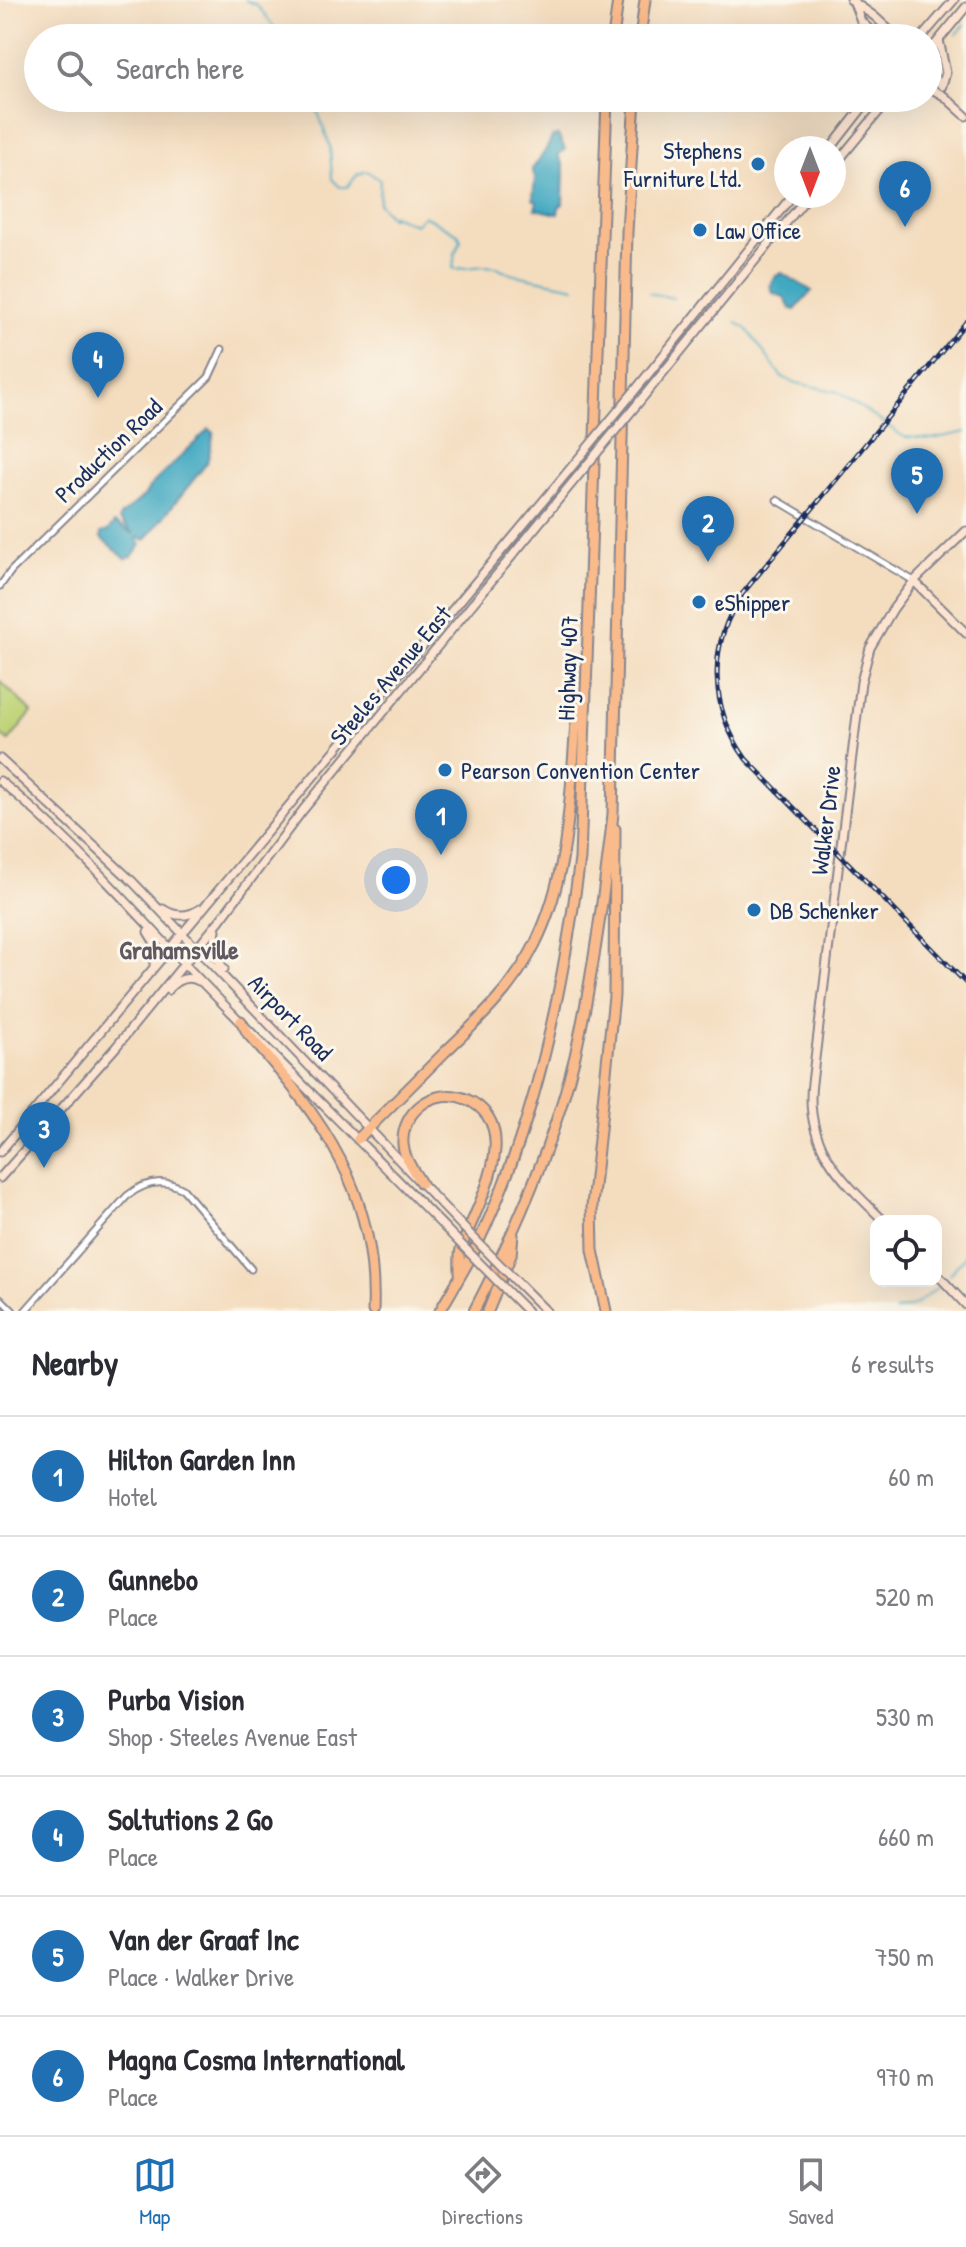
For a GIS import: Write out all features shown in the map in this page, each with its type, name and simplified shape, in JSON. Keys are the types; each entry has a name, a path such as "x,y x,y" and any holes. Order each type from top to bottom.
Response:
{"highway":[{"path":"615,24 618,0"},
{"path":"642,24 645,0"},
{"name":"Highway 407","path":"440,1311 475,1248 500,1192 523,1128 566,965 580,859 607,112"},
{"name":"Highway 407","path":"474,1311 514,1228 551,1134 574,1058 599,918 613,814 627,232 634,112"},
{"path":"358,1139 488,1011 535,945 549,910 562,859 576,723 586,688"},
{"path":"606,1311 593,1250 592,1206 614,996 616,851 613,814"},
{"path":"241,1021 248,1034 315,1114 348,1171 370,1247 373,1311"},
{"path":"421,1183 403,1149 404,1130 411,1115 424,1102 440,1096 460,1097 473,1102 490,1123 495,1158 488,1185 460,1252 460,1274"},
{"path":"488,1311 511,1255 514,1228"}],"main road":[{"path":"933,24 954,0"},
{"path":"852,1 864,24"},
{"path":"852,1 883,24"},
{"path":"942,36 966,7"},
{"path":"942,54 946,73 942,85 944,96 966,116"},
{"path":"840,136 859,112"},
{"path":"846,151 878,112"},
{"name":"Steeles Avenue East","path":"0,1152 560,481 782,208"},
{"name":"Steeles Avenue East","path":"0,1178 156,998 303,810 798,208"},
{"name":"Walker Drive","path":"878,1215 831,1165 816,1133 810,1094 861,682 870,648 914,581 966,531"},
{"path":"914,581 966,633"},
{"name":"Airport Road","path":"0,759 153,902 546,1311"},
{"name":"Airport Road","path":"0,781 39,813 527,1311"},
{"path":"153,902 168,913 182,915 193,913 208,903"},
{"path":"137,914 140,924 155,941 156,958 150,974"},
{"path":"220,920 213,935 213,952 219,964 239,984 242,994"},
{"path":"156,998 183,979 195,979 210,990"},
{"path":"942,1279 966,1305"}],"street":[{"name":"Production Road","path":"0,586 11,571 209,377 222,349"},
{"path":"777,500 914,581"},
{"name":"Production Road","path":"0,576 11,571"},
{"path":"25,1311 127,1196 147,1183 172,1183 183,1189 251,1269"},
{"path":"0,1298 13,1311"}],"green space":[{"path":"0,681 32,712 9,741 0,735"}],"water":[{"path":"558,135 565,149 558,155 564,167 563,204 558,214 535,209 537,202 533,199 535,178 532,169 552,137"},
{"path":"782,273 812,291 795,310 790,308 784,297 773,293 770,285"},
{"path":"209,429 214,433 207,463 145,540 137,539 141,545 126,559 101,538 101,533 108,531 114,523 134,534 119,520 120,516 145,495 150,486"}],"waterway":[{"path":"245,0 257,5 272,24"},
{"path":"956,35 965,24"},
{"path":"318,112 330,146 332,179 340,187 347,187 358,174 367,171 380,180 379,204 392,218 392,215 415,224 424,216 458,234 461,240 453,268 497,267 511,274 575,287"},
{"path":"649,293 673,298"},
{"path":"736,322 747,329 781,376 792,382 838,392 904,437 932,439 966,432"},
{"path":"949,1275 966,1255"},
{"path":"895,1311 915,1305 938,1287"}],"railway":[{"path":"966,322 743,593 723,634 717,676 725,719 746,759 966,983"}],"place":[{"name":"Stephens Furniture Ltd.","path":"758,164"},
{"name":"Magna Cosma International","path":"905,227"},
{"name":"Law Office","path":"700,230"},
{"name":"Soltutions 2 Go","path":"98,398"},
{"name":"Van der Graaf Inc","path":"917,514"},
{"name":"Gunnebo","path":"708,562"},
{"name":"eShipper","path":"699,602"},
{"name":"Pearson Convention Center","path":"445,770"},
{"name":"Hilton Garden Inn","path":"441,855"},
{"name":"DB Schenker","path":"754,910"},
{"name":"Purba Vision","path":"44,1168"}],"district":[{"name":"Grahamsville","path":"179,949"}]}
